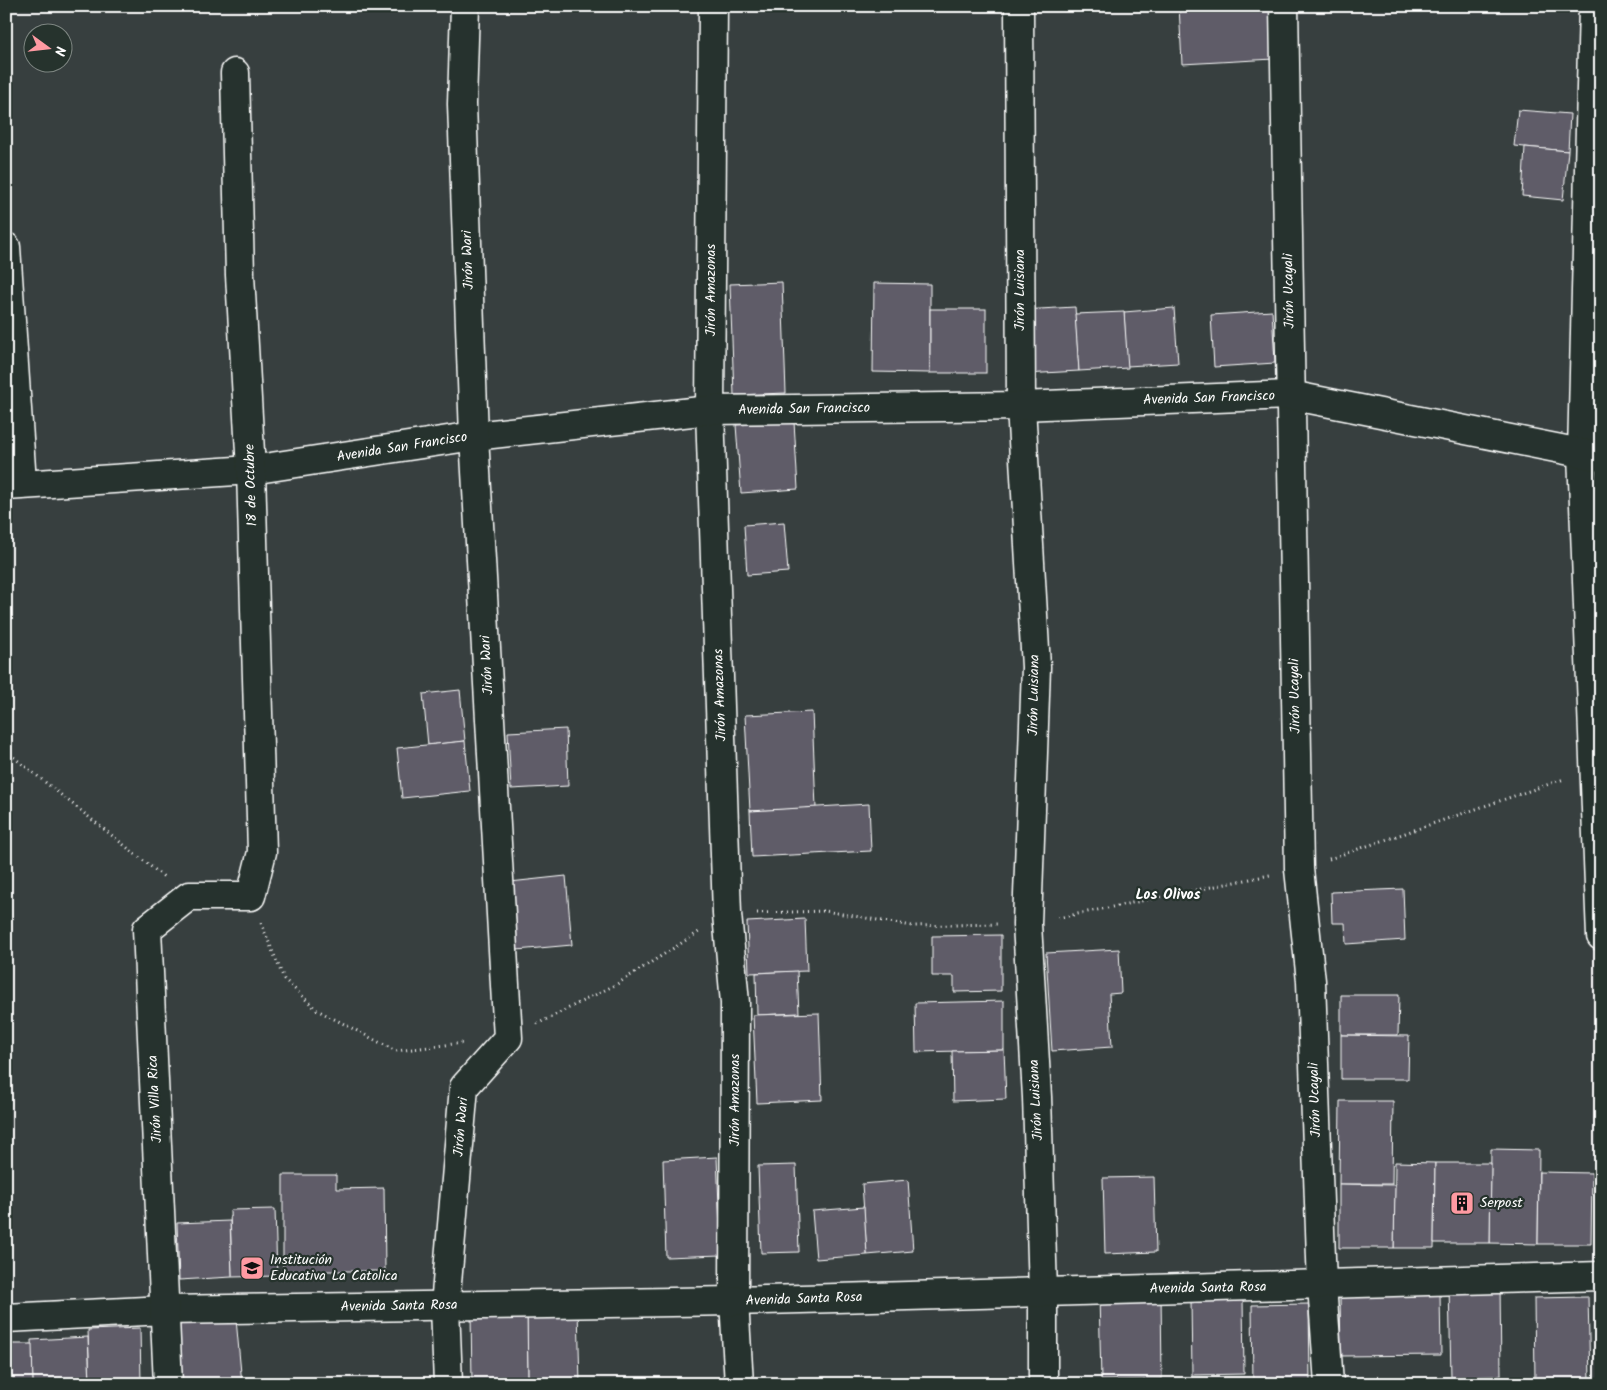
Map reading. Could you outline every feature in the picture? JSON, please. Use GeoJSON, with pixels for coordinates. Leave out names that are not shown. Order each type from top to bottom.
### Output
{"type":"FeatureCollection","features":[{"type":"Feature","properties":{"kind":"street","name":"Jirón Wari"},"geometry":{"type":"LineString","coordinates":[[448,1384],[445,1306],[464,1087],[508,1038],[474,436],[462,104],[465,6]]}},
{"type":"Feature","properties":{"kind":"street","name":"Jirón Amazonas"},"geometry":{"type":"LineString","coordinates":[[713,6],[710,410],[727,914],[735,1003],[734,1301],[738,1384]]}},
{"type":"Feature","properties":{"kind":"street","name":"Jirón Luisiana"},"geometry":{"type":"LineString","coordinates":[[1019,6],[1021,406],[1036,668],[1027,924],[1037,1097],[1043,1292],[1043,1384]]}},
{"type":"Feature","properties":{"kind":"street","name":"Jirón Ucayali"},"geometry":{"type":"LineString","coordinates":[[1284,6],[1299,869],[1311,982],[1322,1285],[1329,1384]]}},
{"type":"Feature","properties":{"kind":"street"},"geometry":{"type":"LineString","coordinates":[[1593,6],[1592,455],[1595,768],[1601,936]]}},
{"type":"Feature","properties":{"kind":"street","name":"18 de Octubre"},"geometry":{"type":"LineString","coordinates":[[235,73],[240,275],[251,470],[262,852],[251,896]]}},
{"type":"Feature","properties":{"kind":"street"},"geometry":{"type":"LineString","coordinates":[[6,247],[14,485]]}},
{"type":"Feature","properties":{"kind":"street","name":"Avenida San Francisco"},"geometry":{"type":"LineString","coordinates":[[14,485],[251,470],[474,436],[710,410],[1021,406],[1290,395],[1592,455]]}},
{"type":"Feature","properties":{"kind":"street"},"geometry":{"type":"LineString","coordinates":[[189,896],[251,896]]}},
{"type":"Feature","properties":{"kind":"street","name":"Jirón Villa Rica"},"geometry":{"type":"LineString","coordinates":[[168,1384],[166,1310],[146,929],[189,896]]}},
{"type":"Feature","properties":{"kind":"street","name":"Avenida Santa Rosa"},"geometry":{"type":"LineString","coordinates":[[6,1318],[166,1310],[734,1301],[1601,1276]]}},
{"type":"Feature","properties":{"kind":"path"},"geometry":{"type":"LineString","coordinates":[[6,751],[189,896]]}},
{"type":"Feature","properties":{"kind":"path"},"geometry":{"type":"LineString","coordinates":[[251,896],[284,979],[318,1010],[396,1051],[508,1038],[617,984],[727,914],[825,911],[912,926],[1027,924],[1299,869],[1595,768]]}},
{"type":"Feature","properties":{"kind":"building"},"geometry":{"type":"Polygon","coordinates":[[[1179,6],[1272,6],[1274,59],[1182,64],[1179,6]]]}},
{"type":"Feature","properties":{"kind":"building"},"geometry":{"type":"Polygon","coordinates":[[[1518,110],[1570,114],[1568,151],[1514,146],[1518,110]]]}},
{"type":"Feature","properties":{"kind":"building"},"geometry":{"type":"Polygon","coordinates":[[[1525,147],[1568,151],[1563,200],[1522,196],[1525,147]]]}},
{"type":"Feature","properties":{"kind":"building"},"geometry":{"type":"Polygon","coordinates":[[[782,282],[786,393],[734,395],[730,284],[782,282]]]}},
{"type":"Feature","properties":{"kind":"building"},"geometry":{"type":"Polygon","coordinates":[[[874,283],[930,284],[930,373],[873,372],[874,283]]]}},
{"type":"Feature","properties":{"kind":"building"},"geometry":{"type":"Polygon","coordinates":[[[1075,307],[1079,371],[1025,374],[1022,310],[1075,307]]]}},
{"type":"Feature","properties":{"kind":"building"},"geometry":{"type":"Polygon","coordinates":[[[1174,308],[1178,363],[1127,366],[1124,312],[1174,308]]]}},
{"type":"Feature","properties":{"kind":"building"},"geometry":{"type":"Polygon","coordinates":[[[930,309],[986,309],[986,373],[930,373],[930,309]]]}},
{"type":"Feature","properties":{"kind":"building"},"geometry":{"type":"Polygon","coordinates":[[[1272,311],[1275,363],[1214,367],[1211,315],[1272,311]]]}},
{"type":"Feature","properties":{"kind":"building"},"geometry":{"type":"Polygon","coordinates":[[[1124,312],[1128,368],[1079,371],[1075,314],[1124,312]]]}},
{"type":"Feature","properties":{"kind":"building"},"geometry":{"type":"Polygon","coordinates":[[[794,422],[798,489],[741,493],[736,425],[794,422]]]}},
{"type":"Feature","properties":{"kind":"building"},"geometry":{"type":"Polygon","coordinates":[[[784,522],[788,572],[747,575],[744,525],[784,522]]]}},
{"type":"Feature","properties":{"kind":"building"},"geometry":{"type":"Polygon","coordinates":[[[460,690],[465,741],[428,745],[423,694],[460,690]]]}},
{"type":"Feature","properties":{"kind":"building"},"geometry":{"type":"Polygon","coordinates":[[[812,712],[816,808],[750,811],[745,715],[812,712]]]}},
{"type":"Feature","properties":{"kind":"building"},"geometry":{"type":"Polygon","coordinates":[[[566,729],[568,786],[511,789],[508,732],[566,729]]]}},
{"type":"Feature","properties":{"kind":"building"},"geometry":{"type":"Polygon","coordinates":[[[465,741],[470,791],[402,798],[397,748],[465,741]]]}},
{"type":"Feature","properties":{"kind":"building"},"geometry":{"type":"Polygon","coordinates":[[[869,804],[871,851],[752,857],[750,811],[869,804]]]}},
{"type":"Feature","properties":{"kind":"building"},"geometry":{"type":"Polygon","coordinates":[[[566,876],[572,945],[517,950],[510,882],[566,876]]]}},
{"type":"Feature","properties":{"kind":"building"},"geometry":{"type":"Polygon","coordinates":[[[1403,889],[1405,940],[1346,944],[1345,923],[1332,923],[1331,892],[1403,889]]]}},
{"type":"Feature","properties":{"kind":"building"},"geometry":{"type":"Polygon","coordinates":[[[805,919],[807,971],[749,973],[747,922],[805,919]]]}},
{"type":"Feature","properties":{"kind":"building"},"geometry":{"type":"Polygon","coordinates":[[[1001,935],[1001,991],[954,992],[954,976],[932,976],[932,936],[1001,935]]]}},
{"type":"Feature","properties":{"kind":"building"},"geometry":{"type":"Polygon","coordinates":[[[1119,949],[1121,993],[1109,994],[1112,1047],[1052,1051],[1046,953],[1119,949]]]}},
{"type":"Feature","properties":{"kind":"building"},"geometry":{"type":"Polygon","coordinates":[[[797,971],[799,1013],[757,1015],[756,973],[797,971]]]}},
{"type":"Feature","properties":{"kind":"building"},"geometry":{"type":"Polygon","coordinates":[[[1341,995],[1399,995],[1398,1035],[1341,1035],[1341,995]]]}},
{"type":"Feature","properties":{"kind":"building"},"geometry":{"type":"Polygon","coordinates":[[[1004,1001],[1004,1050],[916,1052],[915,1003],[1004,1001]]]}},
{"type":"Feature","properties":{"kind":"building"},"geometry":{"type":"Polygon","coordinates":[[[819,1013],[822,1100],[757,1103],[753,1015],[819,1013]]]}},
{"type":"Feature","properties":{"kind":"building"},"geometry":{"type":"Polygon","coordinates":[[[1341,1035],[1409,1036],[1408,1079],[1341,1079],[1341,1035]]]}},
{"type":"Feature","properties":{"kind":"building"},"geometry":{"type":"Polygon","coordinates":[[[1004,1050],[1006,1099],[953,1101],[952,1051],[1004,1050]]]}},
{"type":"Feature","properties":{"kind":"building"},"geometry":{"type":"Polygon","coordinates":[[[1340,1101],[1393,1101],[1392,1184],[1339,1184],[1340,1101]]]}},
{"type":"Feature","properties":{"kind":"building"},"geometry":{"type":"Polygon","coordinates":[[[1491,1149],[1539,1150],[1538,1244],[1490,1243],[1491,1149]]]}},
{"type":"Feature","properties":{"kind":"building"},"geometry":{"type":"Polygon","coordinates":[[[717,1157],[721,1255],[666,1257],[663,1160],[717,1157]]]}},
{"type":"Feature","properties":{"kind":"building"},"geometry":{"type":"Polygon","coordinates":[[[1395,1162],[1435,1163],[1434,1248],[1394,1248],[1395,1162]]]}},
{"type":"Feature","properties":{"kind":"building","name":"Serpost"},"geometry":{"type":"Polygon","coordinates":[[[1435,1163],[1491,1163],[1490,1243],[1434,1243],[1435,1163]]]}},
{"type":"Feature","properties":{"kind":"building"},"geometry":{"type":"Polygon","coordinates":[[[796,1165],[799,1252],[761,1253],[758,1166],[796,1165]]]}},
{"type":"Feature","properties":{"kind":"building"},"geometry":{"type":"Polygon","coordinates":[[[1539,1172],[1592,1173],[1591,1244],[1538,1244],[1539,1172]]]}},
{"type":"Feature","properties":{"kind":"building"},"geometry":{"type":"Polygon","coordinates":[[[283,1175],[336,1175],[336,1189],[384,1188],[385,1271],[283,1271],[283,1175]]]}},
{"type":"Feature","properties":{"kind":"building"},"geometry":{"type":"Polygon","coordinates":[[[1154,1177],[1156,1252],[1105,1254],[1103,1178],[1154,1177]]]}},
{"type":"Feature","properties":{"kind":"building"},"geometry":{"type":"Polygon","coordinates":[[[908,1180],[913,1251],[867,1255],[862,1184],[908,1180]]]}},
{"type":"Feature","properties":{"kind":"building"},"geometry":{"type":"Polygon","coordinates":[[[1339,1184],[1395,1185],[1394,1248],[1339,1248],[1339,1184]]]}},
{"type":"Feature","properties":{"kind":"building"},"geometry":{"type":"Polygon","coordinates":[[[864,1207],[867,1255],[816,1259],[812,1211],[864,1207]]]}},
{"type":"Feature","properties":{"kind":"building"},"geometry":{"type":"Polygon","coordinates":[[[275,1209],[277,1276],[232,1277],[230,1210],[275,1209]]]}},
{"type":"Feature","properties":{"kind":"building"},"geometry":{"type":"Polygon","coordinates":[[[230,1221],[232,1277],[179,1280],[177,1223],[230,1221]]]}},
{"type":"Feature","properties":{"kind":"building"},"geometry":{"type":"Polygon","coordinates":[[[1449,1286],[1500,1286],[1501,1376],[1451,1377],[1449,1286]]]}},
{"type":"Feature","properties":{"kind":"building"},"geometry":{"type":"Polygon","coordinates":[[[1161,1294],[1162,1379],[1101,1380],[1099,1295],[1161,1294]]]}},
{"type":"Feature","properties":{"kind":"building"},"geometry":{"type":"Polygon","coordinates":[[[1440,1294],[1441,1355],[1341,1356],[1340,1295],[1440,1294]]]}},
{"type":"Feature","properties":{"kind":"building"},"geometry":{"type":"Polygon","coordinates":[[[1588,1297],[1590,1380],[1535,1381],[1534,1298],[1588,1297]]]}},
{"type":"Feature","properties":{"kind":"building"},"geometry":{"type":"Polygon","coordinates":[[[1243,1299],[1244,1374],[1192,1375],[1191,1300],[1243,1299]]]}},
{"type":"Feature","properties":{"kind":"building"},"geometry":{"type":"Polygon","coordinates":[[[1309,1304],[1310,1384],[1253,1384],[1252,1305],[1309,1304]]]}},
{"type":"Feature","properties":{"kind":"building"},"geometry":{"type":"Polygon","coordinates":[[[578,1309],[580,1384],[528,1384],[527,1310],[578,1309]]]}},
{"type":"Feature","properties":{"kind":"building"},"geometry":{"type":"Polygon","coordinates":[[[527,1310],[528,1382],[472,1383],[471,1312],[527,1310]]]}},
{"type":"Feature","properties":{"kind":"building"},"geometry":{"type":"Polygon","coordinates":[[[236,1319],[242,1384],[181,1384],[175,1324],[236,1319]]]}},
{"type":"Feature","properties":{"kind":"building"},"geometry":{"type":"Polygon","coordinates":[[[140,1328],[141,1384],[90,1384],[88,1330],[140,1328]]]}},
{"type":"Feature","properties":{"kind":"building"},"geometry":{"type":"Polygon","coordinates":[[[88,1337],[90,1384],[33,1384],[31,1340],[88,1337]]]}},
{"type":"Feature","properties":{"kind":"building"},"geometry":{"type":"Polygon","coordinates":[[[6,1344],[32,1344],[33,1384],[6,1384],[6,1344]]]}},
{"type":"Feature","properties":{"kind":"place","name":"Serpost"},"geometry":{"type":"Point","coordinates":[1462,1203]}},
{"type":"Feature","properties":{"kind":"place","name":"Institución Educativa La Catolica"},"geometry":{"type":"Point","coordinates":[252,1268]}},
{"type":"Feature","properties":{"kind":"district","name":"Los Olivos"},"geometry":{"type":"Point","coordinates":[1168,895]}}]}
